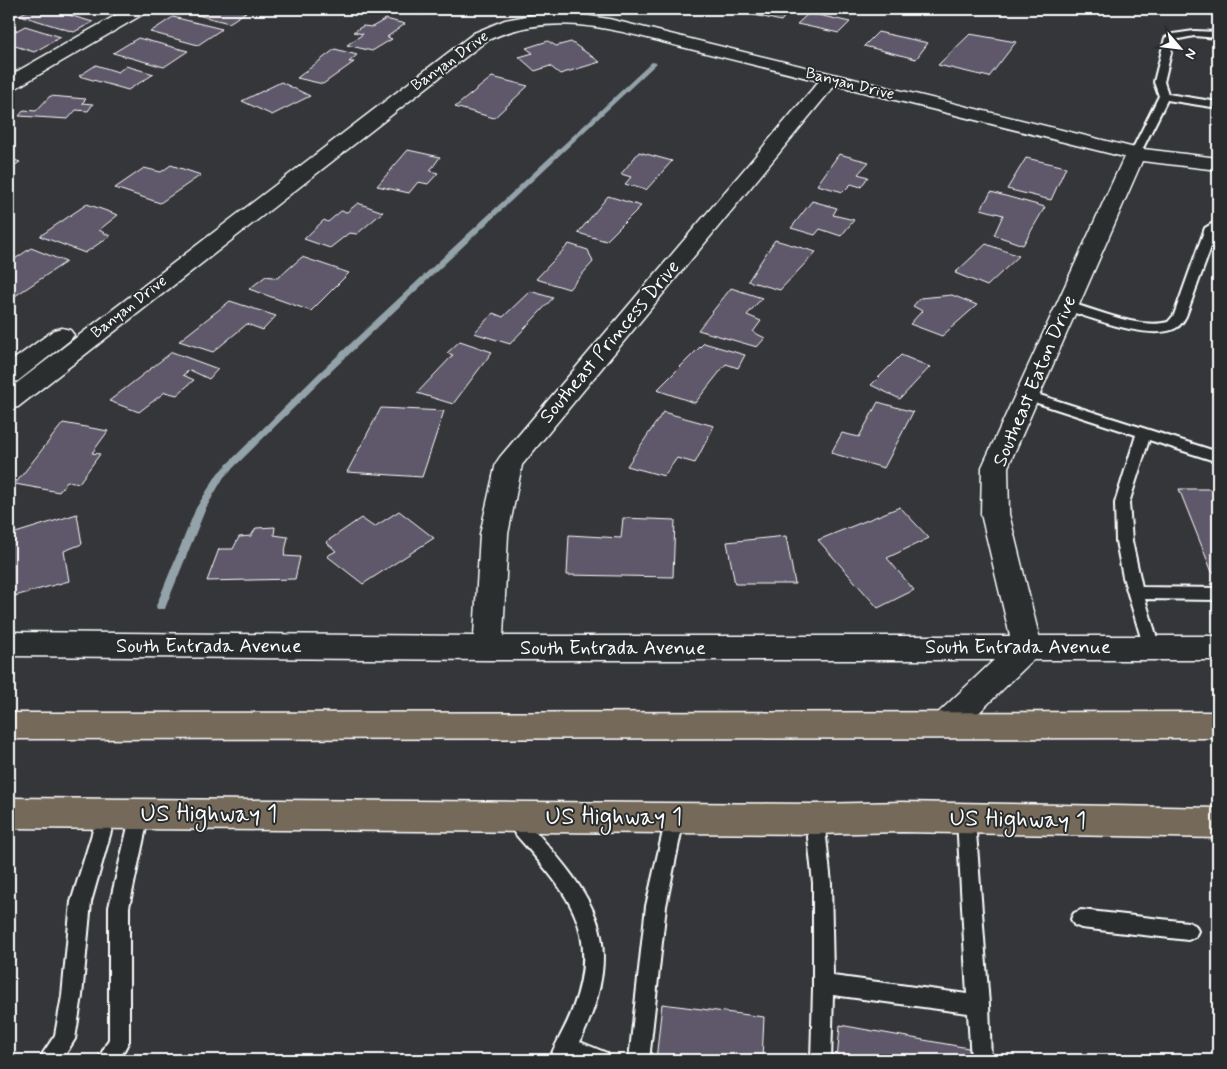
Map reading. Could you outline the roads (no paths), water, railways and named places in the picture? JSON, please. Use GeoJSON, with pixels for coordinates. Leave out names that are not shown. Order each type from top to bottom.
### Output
{"type":"FeatureCollection","features":[{"type":"Feature","properties":{"kind":"main road"},"geometry":{"type":"LineString","coordinates":[[9,726],[1218,725]]}},
{"type":"Feature","properties":{"kind":"main road","name":"US Highway 1"},"geometry":{"type":"LineString","coordinates":[[9,813],[966,819],[1218,823]]}},
{"type":"Feature","properties":{"kind":"street"},"geometry":{"type":"LineString","coordinates":[[9,84],[139,9]]}},
{"type":"Feature","properties":{"kind":"street","name":"Banyan Drive"},"geometry":{"type":"LineString","coordinates":[[9,400],[300,176],[478,30],[500,15],[534,9]]}},
{"type":"Feature","properties":{"kind":"street","name":"Banyan Drive"},"geometry":{"type":"LineString","coordinates":[[584,9],[618,15],[831,79],[1218,164]]}},
{"type":"Feature","properties":{"kind":"street","name":"Banyan Drive"},"geometry":{"type":"LineString","coordinates":[[117,294],[456,34],[531,19],[564,18],[609,24],[701,41],[1106,131],[1140,146],[1218,152]]}},
{"type":"Feature","properties":{"kind":"street"},"geometry":{"type":"LineString","coordinates":[[9,71],[27,74]]}},
{"type":"Feature","properties":{"kind":"street","name":"Southeast Princess Drive"},"geometry":{"type":"LineString","coordinates":[[488,648],[494,534],[509,463],[831,79]]}},
{"type":"Feature","properties":{"kind":"street","name":"Southeast Eaton Drive"},"geometry":{"type":"LineString","coordinates":[[1027,647],[995,514],[995,467],[1140,146]]}},
{"type":"Feature","properties":{"kind":"street"},"geometry":{"type":"LineString","coordinates":[[279,170],[300,176]]}},
{"type":"Feature","properties":{"kind":"street","name":"Banyan Drive"},"geometry":{"type":"LineString","coordinates":[[9,375],[78,323]]}},
{"type":"Feature","properties":{"kind":"street","name":"South Entrada Avenue"},"geometry":{"type":"LineString","coordinates":[[9,644],[488,648],[1218,648]]}},
{"type":"Feature","properties":{"kind":"street"},"geometry":{"type":"LineString","coordinates":[[947,724],[1027,647]]}},
{"type":"Feature","properties":{"kind":"lane"},"geometry":{"type":"LineString","coordinates":[[1140,146],[1164,96],[1159,82],[1170,38],[1183,34],[1207,33],[1218,35]]}},
{"type":"Feature","properties":{"kind":"lane"},"geometry":{"type":"LineString","coordinates":[[1164,96],[1218,105]]}},
{"type":"Feature","properties":{"kind":"lane"},"geometry":{"type":"LineString","coordinates":[[1067,306],[1134,325],[1156,328],[1172,325],[1180,316],[1211,228],[1218,223]]}},
{"type":"Feature","properties":{"kind":"lane"},"geometry":{"type":"LineString","coordinates":[[1027,395],[1218,457]]}},
{"type":"Feature","properties":{"kind":"lane"},"geometry":{"type":"LineString","coordinates":[[1144,433],[1122,503],[1124,541],[1152,648]]}},
{"type":"Feature","properties":{"kind":"lane"},"geometry":{"type":"LineString","coordinates":[[1137,593],[1218,594]]}},
{"type":"Feature","properties":{"kind":"lane"},"geometry":{"type":"LineString","coordinates":[[50,1060],[65,1039],[72,996],[81,902],[106,814]]}},
{"type":"Feature","properties":{"kind":"lane"},"geometry":{"type":"LineString","coordinates":[[108,1060],[119,1041],[119,907],[140,814]]}},
{"type":"Feature","properties":{"kind":"lane"},"geometry":{"type":"LineString","coordinates":[[511,816],[566,882],[585,913],[592,937],[592,985],[563,1054],[600,1060]]}},
{"type":"Feature","properties":{"kind":"lane"},"geometry":{"type":"LineString","coordinates":[[639,1060],[656,906],[675,818]]}},
{"type":"Feature","properties":{"kind":"lane"},"geometry":{"type":"LineString","coordinates":[[815,819],[822,883],[821,1060]]}},
{"type":"Feature","properties":{"kind":"lane"},"geometry":{"type":"LineString","coordinates":[[966,819],[981,1060]]}},
{"type":"Feature","properties":{"kind":"lane"},"geometry":{"type":"LineString","coordinates":[[1080,919],[1188,931]]}},
{"type":"Feature","properties":{"kind":"lane"},"geometry":{"type":"LineString","coordinates":[[822,984],[979,1005]]}},
{"type":"Feature","properties":{"kind":"waterway"},"geometry":{"type":"LineString","coordinates":[[161,606],[201,508],[221,475],[322,375],[654,63]]}}]}
